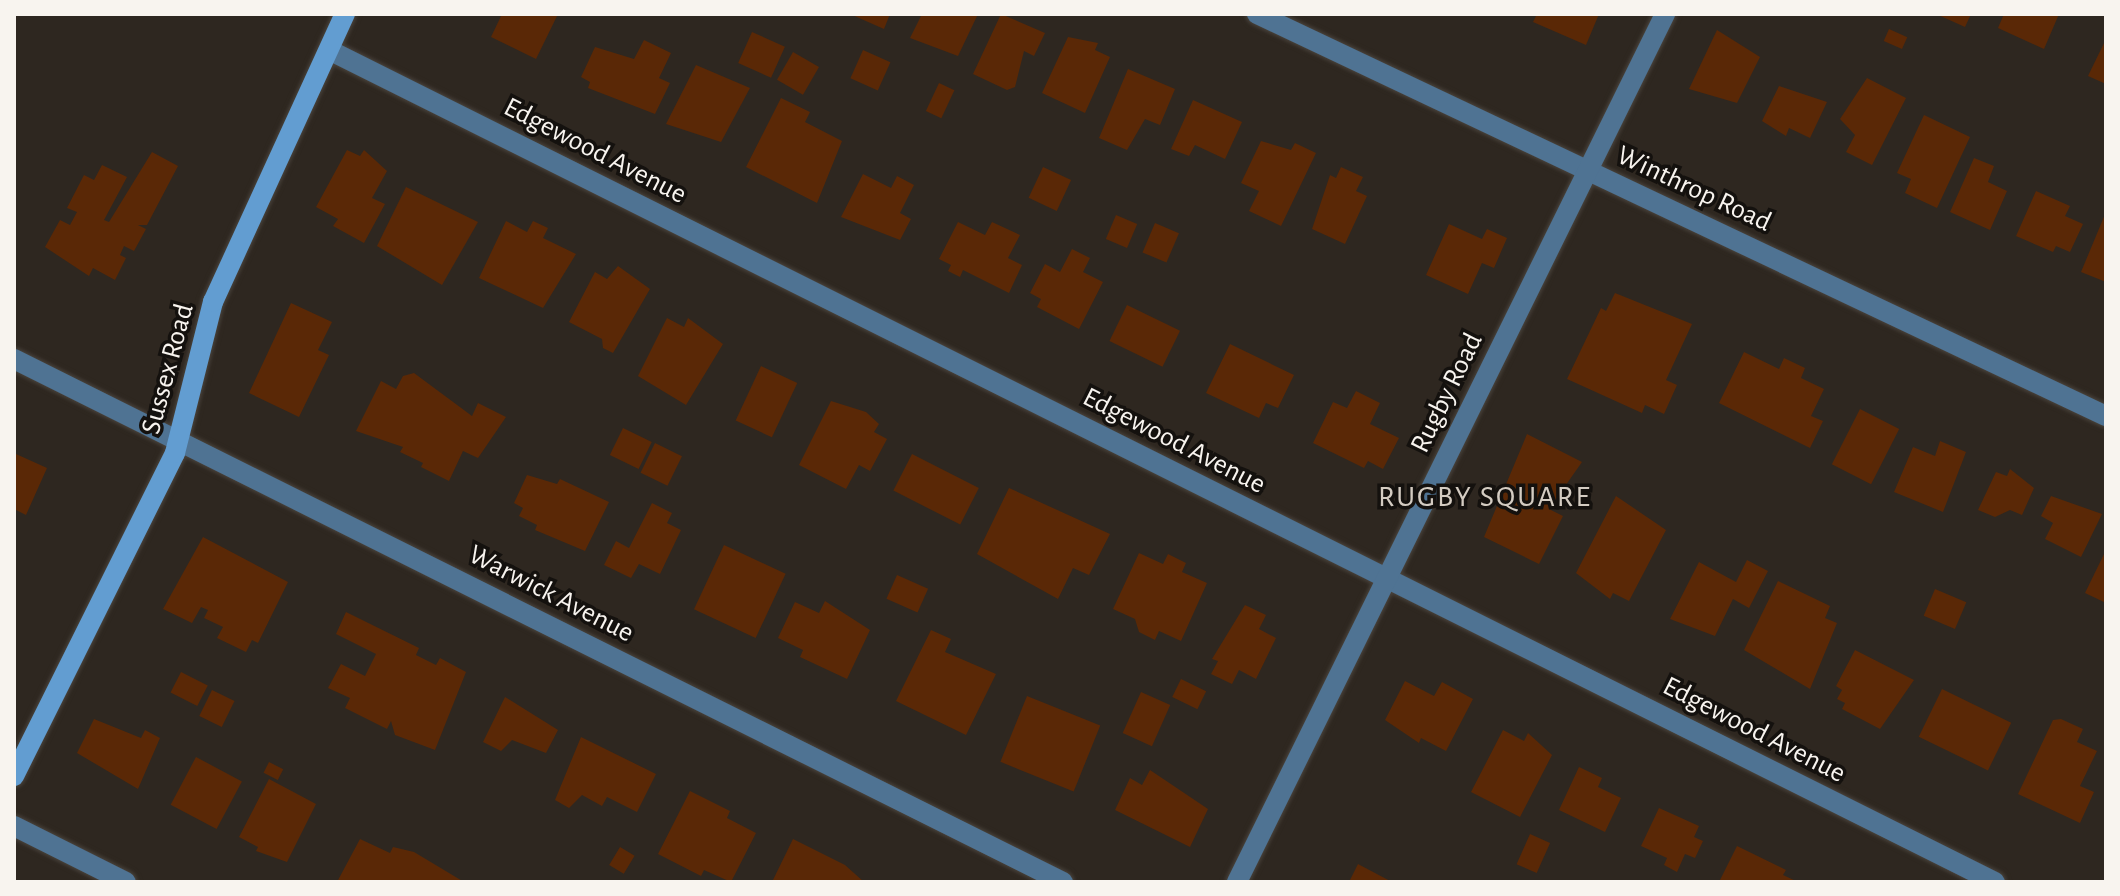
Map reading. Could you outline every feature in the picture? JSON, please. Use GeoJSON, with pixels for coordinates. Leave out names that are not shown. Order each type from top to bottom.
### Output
{"type":"FeatureCollection","features":[{"type":"Feature","properties":{"kind":"street","name":"Sussex Road"},"geometry":{"type":"LineString","coordinates":[[14,776],[180,440],[213,302],[345,14]]}},
{"type":"Feature","properties":{"kind":"street","name":"Winthrop Road"},"geometry":{"type":"LineString","coordinates":[[1257,14],[2106,416]]}},
{"type":"Feature","properties":{"kind":"street","name":"Rugby Road"},"geometry":{"type":"LineString","coordinates":[[1237,882],[1665,14]]}},
{"type":"Feature","properties":{"kind":"street","name":"Edgewood Avenue"},"geometry":{"type":"LineString","coordinates":[[329,50],[1995,882]]}},
{"type":"Feature","properties":{"kind":"street","name":"Warwick Avenue"},"geometry":{"type":"LineString","coordinates":[[14,359],[1063,882]]}},
{"type":"Feature","properties":{"kind":"street"},"geometry":{"type":"LineString","coordinates":[[14,826],[126,882]]}},
{"type":"Feature","properties":{"kind":"building"},"geometry":{"type":"Polygon","coordinates":[[[502,14],[558,14],[536,59],[491,37],[502,14]]]}},
{"type":"Feature","properties":{"kind":"building"},"geometry":{"type":"Polygon","coordinates":[[[850,14],[890,14],[884,29],[850,14]]]}},
{"type":"Feature","properties":{"kind":"building"},"geometry":{"type":"Polygon","coordinates":[[[922,14],[978,14],[958,56],[910,38],[922,14]]]}},
{"type":"Feature","properties":{"kind":"building"},"geometry":{"type":"Polygon","coordinates":[[[1001,14],[1045,33],[1034,56],[1024,51],[1015,87],[1007,90],[973,74],[1001,14]]]}},
{"type":"Feature","properties":{"kind":"building"},"geometry":{"type":"Polygon","coordinates":[[[1537,14],[1599,14],[1586,45],[1533,22],[1537,14]]]}},
{"type":"Feature","properties":{"kind":"building"},"geometry":{"type":"Polygon","coordinates":[[[1936,14],[1971,14],[1965,27],[1936,14]]]}},
{"type":"Feature","properties":{"kind":"building"},"geometry":{"type":"Polygon","coordinates":[[[2004,14],[2059,14],[2044,49],[1998,28],[2004,14]]]}},
{"type":"Feature","properties":{"kind":"building"},"geometry":{"type":"Polygon","coordinates":[[[1889,29],[1907,37],[1902,49],[1884,41],[1889,29]]]}},
{"type":"Feature","properties":{"kind":"building"},"geometry":{"type":"Polygon","coordinates":[[[1717,30],[1760,57],[1737,103],[1689,89],[1717,30]]]}},
{"type":"Feature","properties":{"kind":"building"},"geometry":{"type":"Polygon","coordinates":[[[752,32],[785,47],[771,78],[738,63],[752,32]]]}},
{"type":"Feature","properties":{"kind":"building"},"geometry":{"type":"Polygon","coordinates":[[[1068,37],[1098,43],[1095,50],[1110,57],[1085,113],[1042,93],[1068,37]]]}},
{"type":"Feature","properties":{"kind":"building"},"geometry":{"type":"Polygon","coordinates":[[[2106,39],[2106,84],[2088,76],[2106,39]]]}},
{"type":"Feature","properties":{"kind":"building"},"geometry":{"type":"Polygon","coordinates":[[[644,40],[671,53],[659,78],[670,83],[655,114],[588,88],[590,82],[581,77],[595,47],[634,59],[644,40]]]}},
{"type":"Feature","properties":{"kind":"building"},"geometry":{"type":"Polygon","coordinates":[[[863,50],[890,62],[878,91],[850,78],[863,50]]]}},
{"type":"Feature","properties":{"kind":"building"},"geometry":{"type":"Polygon","coordinates":[[[793,52],[819,67],[803,95],[777,80],[793,52]]]}},
{"type":"Feature","properties":{"kind":"building"},"geometry":{"type":"Polygon","coordinates":[[[696,65],[750,88],[721,142],[666,124],[696,65]]]}},
{"type":"Feature","properties":{"kind":"building"},"geometry":{"type":"Polygon","coordinates":[[[1128,69],[1175,89],[1160,125],[1145,119],[1127,150],[1099,138],[1128,69]]]}},
{"type":"Feature","properties":{"kind":"building"},"geometry":{"type":"Polygon","coordinates":[[[1867,78],[1906,98],[1872,165],[1846,152],[1855,135],[1840,119],[1867,78]]]}},
{"type":"Feature","properties":{"kind":"building"},"geometry":{"type":"Polygon","coordinates":[[[939,83],[954,90],[941,118],[926,111],[939,83]]]}},
{"type":"Feature","properties":{"kind":"building"},"geometry":{"type":"Polygon","coordinates":[[[1779,86],[1827,102],[1810,138],[1789,128],[1786,136],[1762,121],[1779,86]]]}},
{"type":"Feature","properties":{"kind":"building"},"geometry":{"type":"Polygon","coordinates":[[[781,98],[810,112],[805,122],[842,141],[817,203],[746,167],[781,98]]]}},
{"type":"Feature","properties":{"kind":"building"},"geometry":{"type":"Polygon","coordinates":[[[1193,100],[1242,122],[1225,159],[1195,145],[1189,156],[1171,149],[1193,100]]]}},
{"type":"Feature","properties":{"kind":"building"},"geometry":{"type":"Polygon","coordinates":[[[1924,115],[1970,137],[1937,208],[1905,193],[1911,179],[1897,173],[1924,115]]]}},
{"type":"Feature","properties":{"kind":"building"},"geometry":{"type":"Polygon","coordinates":[[[1261,141],[1291,150],[1295,143],[1316,153],[1281,226],[1249,211],[1259,191],[1241,183],[1261,141]]]}},
{"type":"Feature","properties":{"kind":"building"},"geometry":{"type":"Polygon","coordinates":[[[347,150],[360,156],[364,150],[387,171],[372,198],[385,204],[364,243],[333,226],[338,219],[316,207],[347,150]]]}},
{"type":"Feature","properties":{"kind":"building"},"geometry":{"type":"Polygon","coordinates":[[[152,152],[178,166],[147,225],[138,225],[146,229],[134,251],[124,246],[120,255],[126,258],[115,280],[93,268],[89,276],[45,247],[60,220],[70,225],[77,212],[67,208],[84,175],[94,180],[102,165],[127,177],[104,220],[109,222],[152,152]]]}},
{"type":"Feature","properties":{"kind":"building"},"geometry":{"type":"Polygon","coordinates":[[[1974,158],[1994,166],[1988,182],[2007,191],[1990,230],[1950,212],[1974,158]]]}},
{"type":"Feature","properties":{"kind":"building"},"geometry":{"type":"Polygon","coordinates":[[[1043,167],[1071,180],[1057,211],[1029,198],[1043,167]]]}},
{"type":"Feature","properties":{"kind":"building"},"geometry":{"type":"Polygon","coordinates":[[[1341,167],[1363,177],[1356,191],[1367,196],[1345,244],[1312,229],[1330,175],[1336,178],[1341,167]]]}},
{"type":"Feature","properties":{"kind":"building"},"geometry":{"type":"Polygon","coordinates":[[[863,174],[891,188],[897,176],[914,185],[900,213],[911,219],[900,240],[841,217],[863,174]]]}},
{"type":"Feature","properties":{"kind":"building"},"geometry":{"type":"Polygon","coordinates":[[[406,187],[478,222],[442,285],[377,246],[406,187]]]}},
{"type":"Feature","properties":{"kind":"building"},"geometry":{"type":"Polygon","coordinates":[[[2036,191],[2070,206],[2065,216],[2083,224],[2070,252],[2056,246],[2053,252],[2016,236],[2036,191]]]}},
{"type":"Feature","properties":{"kind":"building"},"geometry":{"type":"Polygon","coordinates":[[[2106,212],[2106,282],[2081,272],[2106,212]]]}},
{"type":"Feature","properties":{"kind":"building"},"geometry":{"type":"Polygon","coordinates":[[[1116,215],[1137,224],[1127,248],[1106,239],[1116,215]]]}},
{"type":"Feature","properties":{"kind":"building"},"geometry":{"type":"Polygon","coordinates":[[[506,221],[527,232],[533,221],[548,228],[543,238],[576,254],[543,308],[479,278],[506,221]]]}},
{"type":"Feature","properties":{"kind":"building"},"geometry":{"type":"Polygon","coordinates":[[[958,222],[985,235],[992,222],[1020,235],[1008,258],[1022,265],[1009,293],[963,270],[960,277],[948,271],[951,265],[939,259],[958,222]]]}},
{"type":"Feature","properties":{"kind":"building"},"geometry":{"type":"Polygon","coordinates":[[[1155,223],[1179,233],[1166,263],[1142,252],[1155,223]]]}},
{"type":"Feature","properties":{"kind":"building"},"geometry":{"type":"Polygon","coordinates":[[[1449,224],[1482,239],[1487,229],[1507,238],[1494,268],[1482,263],[1468,294],[1426,275],[1449,224]]]}},
{"type":"Feature","properties":{"kind":"building"},"geometry":{"type":"Polygon","coordinates":[[[1072,249],[1090,258],[1083,272],[1103,282],[1079,329],[1037,307],[1041,299],[1030,293],[1045,264],[1060,272],[1072,249]]]}},
{"type":"Feature","properties":{"kind":"building"},"geometry":{"type":"Polygon","coordinates":[[[618,266],[650,289],[613,353],[603,348],[602,339],[569,322],[595,272],[607,279],[618,266]]]}},
{"type":"Feature","properties":{"kind":"building"},"geometry":{"type":"Polygon","coordinates":[[[1615,293],[1692,324],[1666,380],[1677,385],[1664,414],[1645,405],[1642,413],[1567,379],[1601,308],[1606,311],[1615,293]]]}},
{"type":"Feature","properties":{"kind":"building"},"geometry":{"type":"Polygon","coordinates":[[[291,303],[332,322],[318,350],[329,355],[299,417],[249,393],[291,303]]]}},
{"type":"Feature","properties":{"kind":"building"},"geometry":{"type":"Polygon","coordinates":[[[1127,305],[1180,331],[1162,367],[1109,341],[1127,305]]]}},
{"type":"Feature","properties":{"kind":"building"},"geometry":{"type":"Polygon","coordinates":[[[667,318],[684,327],[688,318],[723,344],[686,405],[638,376],[667,318]]]}},
{"type":"Feature","properties":{"kind":"building"},"geometry":{"type":"Polygon","coordinates":[[[1230,344],[1294,375],[1278,408],[1266,403],[1259,418],[1206,393],[1230,344]]]}},
{"type":"Feature","properties":{"kind":"building"},"geometry":{"type":"Polygon","coordinates":[[[1744,352],[1779,369],[1784,358],[1805,368],[1801,378],[1824,389],[1811,416],[1823,421],[1810,448],[1719,403],[1744,352]]]}},
{"type":"Feature","properties":{"kind":"building"},"geometry":{"type":"Polygon","coordinates":[[[761,366],[797,383],[772,437],[736,420],[761,366]]]}},
{"type":"Feature","properties":{"kind":"building"},"geometry":{"type":"Polygon","coordinates":[[[414,373],[472,416],[478,403],[506,417],[478,458],[463,451],[449,481],[400,452],[403,447],[356,431],[381,381],[396,389],[403,376],[414,373]]]}},
{"type":"Feature","properties":{"kind":"building"},"geometry":{"type":"Polygon","coordinates":[[[1356,391],[1380,403],[1370,424],[1399,438],[1383,469],[1368,461],[1364,468],[1313,443],[1333,402],[1347,408],[1356,391]]]}},
{"type":"Feature","properties":{"kind":"building"},"geometry":{"type":"Polygon","coordinates":[[[831,401],[866,412],[879,424],[874,432],[887,439],[870,471],[859,465],[846,489],[799,465],[831,401]]]}},
{"type":"Feature","properties":{"kind":"building"},"geometry":{"type":"Polygon","coordinates":[[[1860,409],[1899,429],[1871,484],[1832,464],[1860,409]]]}},
{"type":"Feature","properties":{"kind":"building"},"geometry":{"type":"Polygon","coordinates":[[[623,428],[652,442],[639,469],[610,455],[623,428]]]}},
{"type":"Feature","properties":{"kind":"building"},"geometry":{"type":"Polygon","coordinates":[[[1527,434],[1582,462],[1549,509],[1563,516],[1539,564],[1484,537],[1527,434]]]}},
{"type":"Feature","properties":{"kind":"building"},"geometry":{"type":"Polygon","coordinates":[[[1940,441],[1966,452],[1943,512],[1894,492],[1913,447],[1935,456],[1940,441]]]}},
{"type":"Feature","properties":{"kind":"building"},"geometry":{"type":"Polygon","coordinates":[[[655,443],[682,456],[667,486],[641,473],[655,443]]]}},
{"type":"Feature","properties":{"kind":"building"},"geometry":{"type":"Polygon","coordinates":[[[14,445],[16,454],[47,468],[26,515],[14,509],[14,445]]]}},
{"type":"Feature","properties":{"kind":"building"},"geometry":{"type":"Polygon","coordinates":[[[912,454],[979,488],[960,525],[893,491],[912,454]]]}},
{"type":"Feature","properties":{"kind":"building"},"geometry":{"type":"Polygon","coordinates":[[[2010,469],[2034,488],[2022,515],[2010,510],[1995,517],[1978,510],[1996,472],[2007,476],[2010,469]]]}},
{"type":"Feature","properties":{"kind":"building"},"geometry":{"type":"Polygon","coordinates":[[[527,475],[557,484],[560,479],[609,502],[585,551],[535,530],[537,525],[519,516],[523,508],[514,503],[527,475]]]}},
{"type":"Feature","properties":{"kind":"building"},"geometry":{"type":"Polygon","coordinates":[[[1009,488],[1110,534],[1089,575],[1073,568],[1058,599],[977,554],[1009,488]]]}},
{"type":"Feature","properties":{"kind":"building"},"geometry":{"type":"Polygon","coordinates":[[[1616,496],[1666,530],[1629,601],[1613,593],[1610,599],[1576,573],[1616,496]]]}},
{"type":"Feature","properties":{"kind":"building"},"geometry":{"type":"Polygon","coordinates":[[[2051,496],[2102,514],[2081,557],[2045,539],[2053,523],[2041,516],[2051,496]]]}},
{"type":"Feature","properties":{"kind":"building"},"geometry":{"type":"Polygon","coordinates":[[[652,503],[672,513],[667,523],[681,530],[660,574],[639,564],[631,578],[604,565],[616,541],[629,548],[652,503]]]}},
{"type":"Feature","properties":{"kind":"building"},"geometry":{"type":"Polygon","coordinates":[[[203,537],[288,582],[258,643],[252,640],[246,652],[217,638],[223,627],[204,618],[208,610],[201,607],[192,623],[163,609],[203,537]]]}},
{"type":"Feature","properties":{"kind":"building"},"geometry":{"type":"Polygon","coordinates":[[[724,545],[786,574],[756,638],[694,609],[724,545]]]}},
{"type":"Feature","properties":{"kind":"building"},"geometry":{"type":"Polygon","coordinates":[[[2106,550],[2106,603],[2085,593],[2106,550]]]}},
{"type":"Feature","properties":{"kind":"building"},"geometry":{"type":"Polygon","coordinates":[[[1139,553],[1163,564],[1168,554],[1186,563],[1182,572],[1207,583],[1181,641],[1159,631],[1155,640],[1139,632],[1135,619],[1113,609],[1139,553]]]}},
{"type":"Feature","properties":{"kind":"building"},"geometry":{"type":"Polygon","coordinates":[[[1747,560],[1768,571],[1749,608],[1733,599],[1715,636],[1670,619],[1699,562],[1736,582],[1747,560]]]}},
{"type":"Feature","properties":{"kind":"building"},"geometry":{"type":"Polygon","coordinates":[[[897,575],[928,589],[917,613],[886,599],[897,575]]]}},
{"type":"Feature","properties":{"kind":"building"},"geometry":{"type":"Polygon","coordinates":[[[1778,581],[1830,606],[1825,618],[1837,623],[1810,689],[1744,650],[1778,581]]]}},
{"type":"Feature","properties":{"kind":"building"},"geometry":{"type":"Polygon","coordinates":[[[1935,589],[1966,602],[1955,629],[1924,616],[1935,589]]]}},
{"type":"Feature","properties":{"kind":"building"},"geometry":{"type":"Polygon","coordinates":[[[825,601],[870,630],[847,679],[800,657],[803,650],[778,638],[795,602],[819,613],[825,601]]]}},
{"type":"Feature","properties":{"kind":"building"},"geometry":{"type":"Polygon","coordinates":[[[1245,605],[1266,615],[1259,629],[1276,638],[1256,679],[1239,670],[1232,684],[1211,674],[1218,661],[1212,659],[1245,605]]]}},
{"type":"Feature","properties":{"kind":"building"},"geometry":{"type":"Polygon","coordinates":[[[346,612],[419,648],[416,655],[436,665],[440,658],[466,672],[435,750],[395,735],[391,721],[387,729],[345,708],[350,698],[328,688],[341,664],[365,676],[376,654],[336,634],[346,612]]]}},
{"type":"Feature","properties":{"kind":"building"},"geometry":{"type":"Polygon","coordinates":[[[931,630],[951,639],[945,652],[996,674],[966,735],[896,701],[931,630]]]}},
{"type":"Feature","properties":{"kind":"building"},"geometry":{"type":"Polygon","coordinates":[[[1855,650],[1914,680],[1880,729],[1842,709],[1845,703],[1837,699],[1842,690],[1836,686],[1855,650]]]}},
{"type":"Feature","properties":{"kind":"building"},"geometry":{"type":"Polygon","coordinates":[[[181,672],[208,686],[197,706],[171,692],[181,672]]]}},
{"type":"Feature","properties":{"kind":"building"},"geometry":{"type":"Polygon","coordinates":[[[1181,679],[1206,691],[1197,709],[1172,697],[1181,679]]]}},
{"type":"Feature","properties":{"kind":"building"},"geometry":{"type":"Polygon","coordinates":[[[1405,681],[1434,696],[1442,682],[1473,699],[1446,751],[1421,738],[1419,743],[1385,720],[1405,681]]]}},
{"type":"Feature","properties":{"kind":"building"},"geometry":{"type":"Polygon","coordinates":[[[1942,689],[2011,723],[1988,770],[1919,737],[1942,689]]]}},
{"type":"Feature","properties":{"kind":"building"},"geometry":{"type":"Polygon","coordinates":[[[212,690],[234,701],[222,727],[199,716],[212,690]]]}},
{"type":"Feature","properties":{"kind":"building"},"geometry":{"type":"Polygon","coordinates":[[[1141,692],[1170,705],[1152,746],[1123,733],[1141,692]]]}},
{"type":"Feature","properties":{"kind":"building"},"geometry":{"type":"Polygon","coordinates":[[[1027,696],[1100,726],[1074,791],[1000,762],[1027,696]]]}},
{"type":"Feature","properties":{"kind":"building"},"geometry":{"type":"Polygon","coordinates":[[[505,697],[558,730],[546,753],[512,740],[501,751],[483,742],[505,697]]]}},
{"type":"Feature","properties":{"kind":"building"},"geometry":{"type":"Polygon","coordinates":[[[94,719],[141,738],[145,730],[160,738],[138,789],[77,753],[94,719]]]}},
{"type":"Feature","properties":{"kind":"building"},"geometry":{"type":"Polygon","coordinates":[[[2061,719],[2083,729],[2077,742],[2097,751],[2080,786],[2094,792],[2080,823],[2018,794],[2053,720],[2061,719]]]}},
{"type":"Feature","properties":{"kind":"building"},"geometry":{"type":"Polygon","coordinates":[[[1503,730],[1524,741],[1528,733],[1552,755],[1520,817],[1471,792],[1503,730]]]}},
{"type":"Feature","properties":{"kind":"building"},"geometry":{"type":"Polygon","coordinates":[[[581,737],[656,774],[637,812],[607,797],[602,806],[582,795],[569,808],[555,800],[581,737]]]}},
{"type":"Feature","properties":{"kind":"building"},"geometry":{"type":"Polygon","coordinates":[[[196,757],[242,781],[217,829],[171,805],[196,757]]]}},
{"type":"Feature","properties":{"kind":"building"},"geometry":{"type":"Polygon","coordinates":[[[269,762],[283,769],[278,780],[264,773],[269,762]]]}},
{"type":"Feature","properties":{"kind":"building"},"geometry":{"type":"Polygon","coordinates":[[[1579,767],[1602,778],[1598,787],[1621,798],[1605,832],[1559,810],[1579,767]]]}},
{"type":"Feature","properties":{"kind":"building"},"geometry":{"type":"Polygon","coordinates":[[[1150,770],[1208,809],[1190,847],[1115,810],[1130,778],[1142,785],[1150,770]]]}},
{"type":"Feature","properties":{"kind":"building"},"geometry":{"type":"Polygon","coordinates":[[[269,779],[316,804],[287,862],[256,851],[258,847],[239,837],[269,779]]]}},
{"type":"Feature","properties":{"kind":"building"},"geometry":{"type":"Polygon","coordinates":[[[690,791],[730,811],[727,818],[756,833],[731,882],[704,870],[701,876],[658,854],[690,791]]]}},
{"type":"Feature","properties":{"kind":"building"},"geometry":{"type":"Polygon","coordinates":[[[1659,808],[1699,826],[1694,837],[1703,841],[1695,858],[1685,854],[1677,872],[1664,865],[1667,858],[1641,846],[1659,808]]]}},
{"type":"Feature","properties":{"kind":"building"},"geometry":{"type":"Polygon","coordinates":[[[1530,834],[1550,843],[1537,873],[1517,864],[1530,834]]]}},
{"type":"Feature","properties":{"kind":"building"},"geometry":{"type":"Polygon","coordinates":[[[360,839],[390,853],[393,847],[414,852],[464,882],[337,882],[360,839]]]}},
{"type":"Feature","properties":{"kind":"building"},"geometry":{"type":"Polygon","coordinates":[[[793,839],[845,865],[864,882],[772,882],[793,839]]]}},
{"type":"Feature","properties":{"kind":"building"},"geometry":{"type":"Polygon","coordinates":[[[1737,846],[1786,870],[1783,875],[1798,882],[1720,880],[1737,846]]]}},
{"type":"Feature","properties":{"kind":"building"},"geometry":{"type":"Polygon","coordinates":[[[620,847],[635,856],[624,874],[609,865],[620,847]]]}},
{"type":"Feature","properties":{"kind":"building"},"geometry":{"type":"Polygon","coordinates":[[[1358,864],[1392,882],[1349,882],[1358,864]]]}},
{"type":"Feature","properties":{"kind":"district","name":"RUGBY SQUARE"},"geometry":{"type":"Point","coordinates":[1485,497]}}]}
